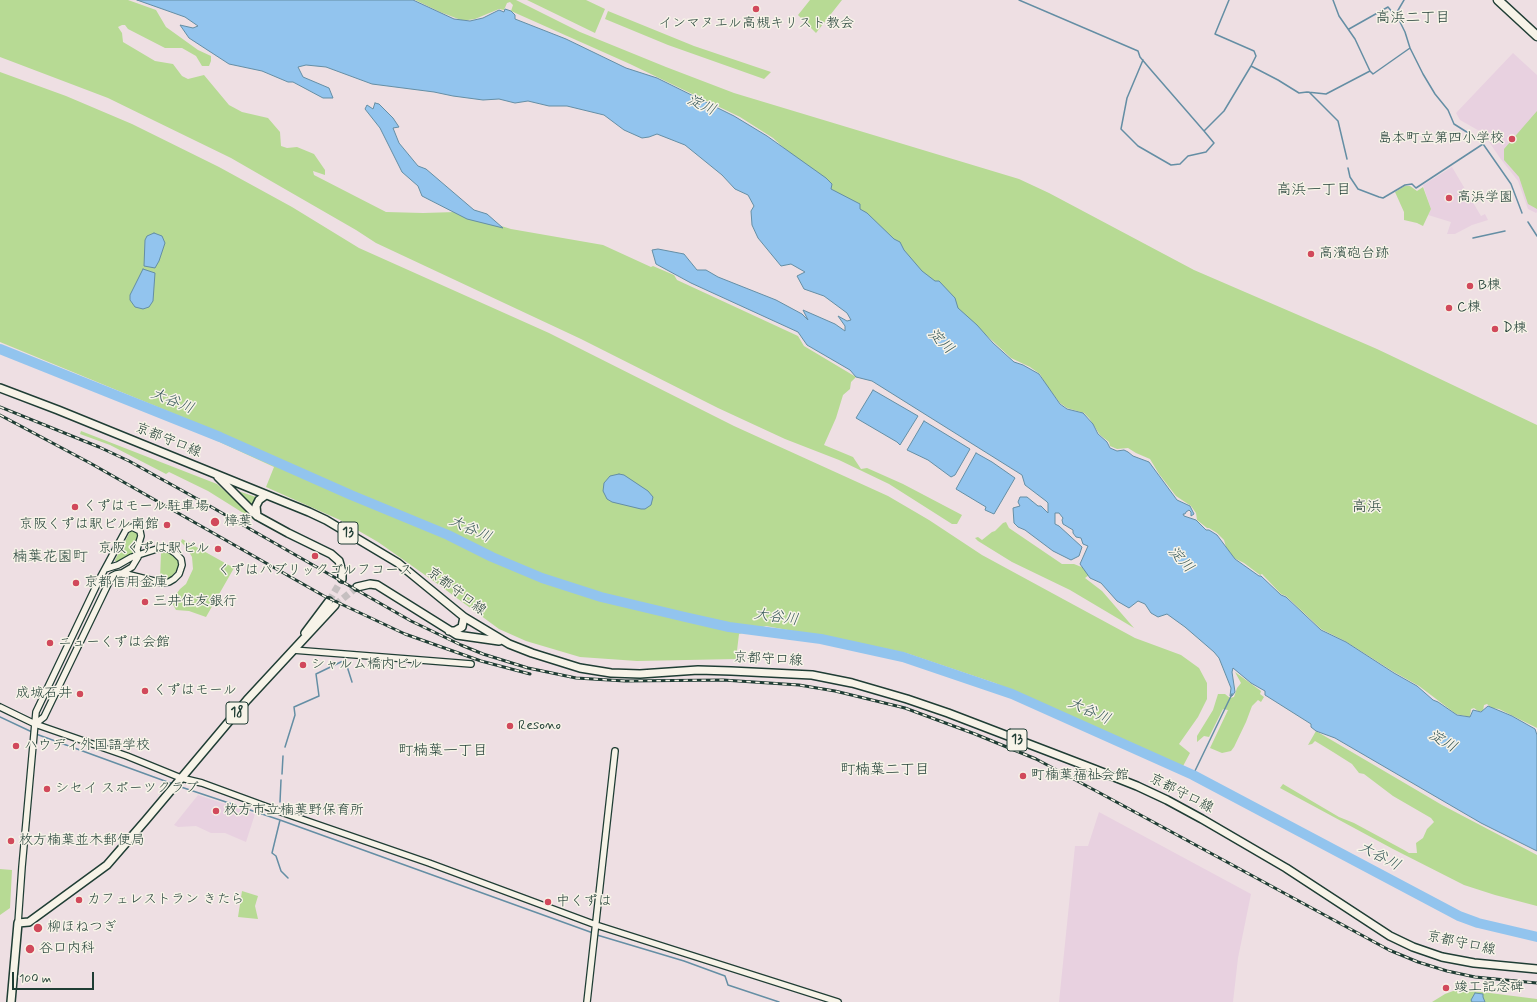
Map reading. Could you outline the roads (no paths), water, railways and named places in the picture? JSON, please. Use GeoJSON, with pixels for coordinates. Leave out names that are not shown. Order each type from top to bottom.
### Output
{"type":"FeatureCollection","features":[{"type":"Feature","properties":{"kind":"highway"},"geometry":{"type":"LineString","coordinates":[[1498,0],[1537,36]]}},
{"type":"Feature","properties":{"kind":"main road","name":"京都守口線"},"geometry":{"type":"LineString","coordinates":[[0,388],[309,512],[359,539],[398,563],[464,617],[509,644],[532,653],[580,668],[611,673],[731,671],[812,675],[852,683],[907,699],[948,713],[1108,775],[1167,800],[1286,868],[1390,936],[1413,947],[1442,957],[1474,963],[1537,969]]}},
{"type":"Feature","properties":{"kind":"main road"},"geometry":{"type":"LineString","coordinates":[[216,475],[257,516],[331,554],[339,561],[342,579]]}},
{"type":"Feature","properties":{"kind":"main road"},"geometry":{"type":"LineString","coordinates":[[257,516],[256,506],[259,500],[266,495]]}},
{"type":"Feature","properties":{"kind":"main road"},"geometry":{"type":"LineString","coordinates":[[356,587],[365,584],[377,586],[457,636],[496,640],[509,644]]}},
{"type":"Feature","properties":{"kind":"main road","name":"18"},"geometry":{"type":"LineString","coordinates":[[18,923],[29,922],[106,865],[142,825],[247,700],[293,650],[314,619],[332,603]]}},
{"type":"Feature","properties":{"kind":"main road"},"geometry":{"type":"LineString","coordinates":[[449,630],[455,631],[462,627],[464,617]]}},
{"type":"Feature","properties":{"kind":"main road"},"geometry":{"type":"LineString","coordinates":[[10,1002],[18,923]]}},
{"type":"Feature","properties":{"kind":"street"},"geometry":{"type":"LineString","coordinates":[[18,923],[36,712],[105,569],[126,530],[131,527],[140,531],[141,536],[138,545],[138,555],[135,564],[122,573]]}},
{"type":"Feature","properties":{"kind":"street"},"geometry":{"type":"LineString","coordinates":[[35,724],[44,717],[108,581],[112,576],[122,573],[162,583],[172,581],[179,574],[182,565],[181,559],[173,551],[160,548],[138,555],[118,565],[105,569]]}},
{"type":"Feature","properties":{"kind":"street"},"geometry":{"type":"LineString","coordinates":[[293,650],[471,664]]}},
{"type":"Feature","properties":{"kind":"street"},"geometry":{"type":"LineString","coordinates":[[0,707],[35,724],[127,756],[181,778],[202,783],[311,823],[429,863],[596,925],[838,1002]]}},
{"type":"Feature","properties":{"kind":"street"},"geometry":{"type":"LineString","coordinates":[[587,1002],[615,751]]}},
{"type":"Feature","properties":{"kind":"water","name":"淀川"},"geometry":{"type":"Polygon","coordinates":[[[137,0],[413,0],[454,19],[470,21],[483,18],[499,10],[504,12],[505,9],[511,11],[515,15],[515,19],[566,39],[626,68],[657,78],[734,116],[767,136],[826,178],[832,184],[831,189],[860,204],[860,209],[867,213],[894,239],[900,242],[904,250],[922,271],[935,281],[939,281],[955,298],[958,308],[977,325],[993,343],[1014,362],[1039,374],[1060,404],[1067,409],[1083,413],[1093,424],[1098,434],[1107,442],[1110,448],[1117,451],[1124,450],[1133,456],[1149,462],[1177,500],[1190,506],[1194,514],[1191,516],[1191,512],[1189,510],[1183,514],[1184,516],[1196,520],[1206,530],[1209,530],[1217,535],[1235,559],[1261,576],[1321,630],[1346,642],[1417,686],[1433,700],[1457,715],[1470,717],[1473,710],[1481,712],[1488,706],[1512,716],[1535,729],[1537,735],[1537,851],[1481,823],[1335,738],[1316,731],[1311,727],[1311,724],[1265,695],[1265,691],[1251,683],[1233,668],[1232,672],[1235,692],[1232,696],[1230,696],[1231,688],[1219,658],[1185,627],[1167,614],[1158,617],[1151,613],[1145,604],[1138,601],[1129,608],[1117,601],[1101,583],[1090,578],[1080,564],[1088,546],[1083,544],[1081,538],[1076,537],[1073,530],[1063,524],[1063,518],[1059,513],[1055,513],[1055,524],[1082,547],[1079,556],[1071,560],[1053,551],[1014,523],[1013,508],[1020,506],[1018,502],[1020,497],[1027,497],[1038,506],[1041,506],[1048,513],[1048,503],[1025,485],[1022,475],[872,381],[856,377],[850,370],[807,345],[798,332],[691,283],[656,264],[652,250],[658,249],[684,254],[697,270],[706,270],[718,277],[776,300],[802,314],[808,320],[803,310],[835,324],[845,331],[845,326],[838,316],[847,321],[851,320],[847,313],[824,296],[804,289],[797,276],[805,272],[791,264],[781,266],[758,238],[752,225],[751,211],[754,206],[748,195],[735,189],[722,175],[685,145],[657,134],[642,138],[624,130],[604,115],[567,106],[549,106],[528,101],[515,103],[499,99],[483,100],[453,96],[372,84],[326,67],[306,65],[298,67],[303,77],[329,88],[333,98],[323,98],[293,82],[288,82],[262,71],[229,64],[189,38],[180,25],[193,28],[198,26],[185,17],[137,0]]]}},
{"type":"Feature","properties":{"kind":"water"},"geometry":{"type":"Polygon","coordinates":[[[375,103],[379,104],[393,118],[399,127],[393,128],[399,143],[418,166],[426,169],[474,210],[487,214],[503,228],[467,219],[422,196],[418,186],[402,172],[380,128],[365,109],[367,105],[373,109],[375,103]]]}},
{"type":"Feature","properties":{"kind":"water"},"geometry":{"type":"Polygon","coordinates":[[[154,233],[162,236],[165,243],[155,268],[144,266],[145,240],[147,236],[154,233]]]}},
{"type":"Feature","properties":{"kind":"water"},"geometry":{"type":"Polygon","coordinates":[[[143,269],[155,273],[153,301],[149,307],[143,309],[135,307],[130,300],[130,295],[143,269]]]}},
{"type":"Feature","properties":{"kind":"water"},"geometry":{"type":"Polygon","coordinates":[[[873,390],[918,416],[900,445],[856,418],[873,390]]]}},
{"type":"Feature","properties":{"kind":"water"},"geometry":{"type":"Polygon","coordinates":[[[924,421],[970,449],[955,475],[951,477],[928,460],[907,450],[924,421]]]}},
{"type":"Feature","properties":{"kind":"water"},"geometry":{"type":"Polygon","coordinates":[[[976,453],[1015,478],[994,514],[985,510],[986,507],[956,489],[976,453]]]}},
{"type":"Feature","properties":{"kind":"water"},"geometry":{"type":"Polygon","coordinates":[[[619,474],[624,475],[648,491],[653,497],[651,505],[645,509],[641,509],[612,502],[607,499],[603,491],[604,483],[610,476],[619,474]]]}},
{"type":"Feature","properties":{"kind":"water"},"geometry":{"type":"Polygon","coordinates":[[[1475,993],[1483,994],[1485,1002],[1472,1002],[1471,1000],[1475,993]]]}},
{"type":"Feature","properties":{"kind":"waterway"},"geometry":{"type":"LineString","coordinates":[[1019,0],[1138,51],[1140,57],[1204,131],[1224,111],[1251,66],[1299,93],[1307,92],[1326,94],[1370,71],[1373,74],[1410,48],[1435,94],[1448,110],[1454,124],[1481,141],[1511,184],[1522,213]]}},
{"type":"Feature","properties":{"kind":"waterway"},"geometry":{"type":"LineString","coordinates":[[1229,0],[1215,34],[1254,51],[1256,56],[1251,66]]}},
{"type":"Feature","properties":{"kind":"waterway"},"geometry":{"type":"LineString","coordinates":[[1333,0],[1339,16],[1355,39],[1370,71]]}},
{"type":"Feature","properties":{"kind":"waterway"},"geometry":{"type":"LineString","coordinates":[[1404,0],[1397,12],[1397,16],[1405,32],[1410,48]]}},
{"type":"Feature","properties":{"kind":"waterway"},"geometry":{"type":"LineString","coordinates":[[1349,29],[1388,7],[1393,13],[1397,14]]}},
{"type":"Feature","properties":{"kind":"waterway"},"geometry":{"type":"LineString","coordinates":[[1143,60],[1127,98],[1121,129],[1138,146],[1171,165],[1180,164],[1188,156],[1206,152],[1214,143],[1204,131]]}},
{"type":"Feature","properties":{"kind":"waterway"},"geometry":{"type":"LineString","coordinates":[[1309,92],[1338,121],[1347,159]]}},
{"type":"Feature","properties":{"kind":"waterway"},"geometry":{"type":"LineString","coordinates":[[1348,168],[1350,177],[1358,189],[1383,198],[1405,185],[1412,184],[1416,188],[1483,144]]}},
{"type":"Feature","properties":{"kind":"waterway"},"geometry":{"type":"LineString","coordinates":[[1528,222],[1537,236]]}},
{"type":"Feature","properties":{"kind":"waterway"},"geometry":{"type":"LineString","coordinates":[[1473,238],[1505,231]]}},
{"type":"Feature","properties":{"kind":"waterway","name":"大谷川"},"geometry":{"type":"LineString","coordinates":[[0,349],[220,437],[351,495],[448,535],[492,557],[542,578],[601,597],[729,627],[821,639],[903,657],[1012,694],[1193,775],[1459,916],[1478,923],[1537,937]]}},
{"type":"Feature","properties":{"kind":"waterway"},"geometry":{"type":"LineString","coordinates":[[285,747],[295,715],[294,707],[319,696],[316,674],[345,660],[352,682]]}},
{"type":"Feature","properties":{"kind":"waterway"},"geometry":{"type":"LineString","coordinates":[[1193,775],[1232,694]]}},
{"type":"Feature","properties":{"kind":"waterway"},"geometry":{"type":"LineString","coordinates":[[0,717],[32,732]]}},
{"type":"Feature","properties":{"kind":"waterway"},"geometry":{"type":"LineString","coordinates":[[36,734],[173,784]]}},
{"type":"Feature","properties":{"kind":"waterway"},"geometry":{"type":"LineString","coordinates":[[282,774],[283,756]]}},
{"type":"Feature","properties":{"kind":"waterway"},"geometry":{"type":"LineString","coordinates":[[280,802],[281,780]]}},
{"type":"Feature","properties":{"kind":"waterway"},"geometry":{"type":"LineString","coordinates":[[178,786],[280,820],[593,933]]}},
{"type":"Feature","properties":{"kind":"waterway"},"geometry":{"type":"LineString","coordinates":[[280,820],[272,853],[276,856],[281,871],[288,878]]}},
{"type":"Feature","properties":{"kind":"waterway"},"geometry":{"type":"LineString","coordinates":[[597,935],[684,961],[725,976],[728,985],[779,1002]]}},
{"type":"Feature","properties":{"kind":"tunnel"},"geometry":{"type":"LineString","coordinates":[[329,601],[342,579]]}},
{"type":"Feature","properties":{"kind":"tunnel"},"geometry":{"type":"LineString","coordinates":[[335,605],[357,587]]}},
{"type":"Feature","properties":{"kind":"railway"},"geometry":{"type":"LineString","coordinates":[[0,407],[99,447],[129,461],[411,621],[483,654],[528,668],[576,678],[625,681],[723,680],[799,685],[835,691],[905,708],[1036,759],[1389,950],[1418,962],[1447,971],[1475,977],[1537,983]]}},
{"type":"Feature","properties":{"kind":"railway"},"geometry":{"type":"LineString","coordinates":[[0,415],[90,463],[324,596],[405,634],[481,661],[530,674]]}},
{"type":"Feature","properties":{"kind":"place","name":"インマヌエル高槻キリスト教会"},"geometry":{"type":"Point","coordinates":[756,9]}},
{"type":"Feature","properties":{"kind":"place","name":"島本町立第四小学校"},"geometry":{"type":"Point","coordinates":[1512,139]}},
{"type":"Feature","properties":{"kind":"place","name":"高浜学園"},"geometry":{"type":"Point","coordinates":[1449,198]}},
{"type":"Feature","properties":{"kind":"place","name":"高濱砲台跡"},"geometry":{"type":"Point","coordinates":[1311,254]}},
{"type":"Feature","properties":{"kind":"place","name":"B棟"},"geometry":{"type":"Point","coordinates":[1470,286]}},
{"type":"Feature","properties":{"kind":"place","name":"C棟"},"geometry":{"type":"Point","coordinates":[1449,308]}},
{"type":"Feature","properties":{"kind":"place","name":"D棟"},"geometry":{"type":"Point","coordinates":[1495,329]}},
{"type":"Feature","properties":{"kind":"place","name":"くずはモール駐車場"},"geometry":{"type":"Point","coordinates":[75,507]}},
{"type":"Feature","properties":{"kind":"place","name":"樟葉"},"geometry":{"type":"Point","coordinates":[215,522]}},
{"type":"Feature","properties":{"kind":"place","name":"京阪くずは駅ビル南館"},"geometry":{"type":"Point","coordinates":[167,525]}},
{"type":"Feature","properties":{"kind":"place","name":"京阪くずは駅ビル"},"geometry":{"type":"Point","coordinates":[218,549]}},
{"type":"Feature","properties":{"kind":"place","name":"くずはパブリックゴルフコース"},"geometry":{"type":"Point","coordinates":[315,556]}},
{"type":"Feature","properties":{"kind":"place","name":"京都信用金庫"},"geometry":{"type":"Point","coordinates":[76,583]}},
{"type":"Feature","properties":{"kind":"place","name":"三井住友銀行"},"geometry":{"type":"Point","coordinates":[145,602]}},
{"type":"Feature","properties":{"kind":"place","name":"ニューくずは会館"},"geometry":{"type":"Point","coordinates":[50,643]}},
{"type":"Feature","properties":{"kind":"place","name":"シャルム橋内ビル"},"geometry":{"type":"Point","coordinates":[303,665]}},
{"type":"Feature","properties":{"kind":"place","name":"くずはモール"},"geometry":{"type":"Point","coordinates":[145,691]}},
{"type":"Feature","properties":{"kind":"place","name":"成城石井"},"geometry":{"type":"Point","coordinates":[80,694]}},
{"type":"Feature","properties":{"kind":"place","name":"Resono"},"geometry":{"type":"Point","coordinates":[510,726]}},
{"type":"Feature","properties":{"kind":"place","name":"ハウディ外国語学校"},"geometry":{"type":"Point","coordinates":[16,746]}},
{"type":"Feature","properties":{"kind":"place","name":"町楠葉福祉会館"},"geometry":{"type":"Point","coordinates":[1023,776]}},
{"type":"Feature","properties":{"kind":"place","name":"シセイ スポーツクラブ"},"geometry":{"type":"Point","coordinates":[47,789]}},
{"type":"Feature","properties":{"kind":"place","name":"枚方市立楠葉野保育所"},"geometry":{"type":"Point","coordinates":[216,811]}},
{"type":"Feature","properties":{"kind":"place","name":"枚方楠葉並木郵便局"},"geometry":{"type":"Point","coordinates":[11,841]}},
{"type":"Feature","properties":{"kind":"place","name":"カフェレストラン きたら"},"geometry":{"type":"Point","coordinates":[79,900]}},
{"type":"Feature","properties":{"kind":"place","name":"中くずは"},"geometry":{"type":"Point","coordinates":[548,902]}},
{"type":"Feature","properties":{"kind":"place","name":"柳ほねつぎ"},"geometry":{"type":"Point","coordinates":[38,928]}},
{"type":"Feature","properties":{"kind":"place","name":"谷口内科"},"geometry":{"type":"Point","coordinates":[30,949]}},
{"type":"Feature","properties":{"kind":"place","name":"竣工記念碑"},"geometry":{"type":"Point","coordinates":[1446,988]}},
{"type":"Feature","properties":{"kind":"district","name":"高浜二丁目"},"geometry":{"type":"Point","coordinates":[1413,19]}},
{"type":"Feature","properties":{"kind":"district","name":"高浜一丁目"},"geometry":{"type":"Point","coordinates":[1314,191]}},
{"type":"Feature","properties":{"kind":"district","name":"高浜"},"geometry":{"type":"Point","coordinates":[1367,508]}},
{"type":"Feature","properties":{"kind":"district","name":"楠葉花園町"},"geometry":{"type":"Point","coordinates":[50,558]}},
{"type":"Feature","properties":{"kind":"district","name":"町楠葉一丁目"},"geometry":{"type":"Point","coordinates":[443,752]}},
{"type":"Feature","properties":{"kind":"district","name":"町楠葉二丁目"},"geometry":{"type":"Point","coordinates":[885,771]}}]}
